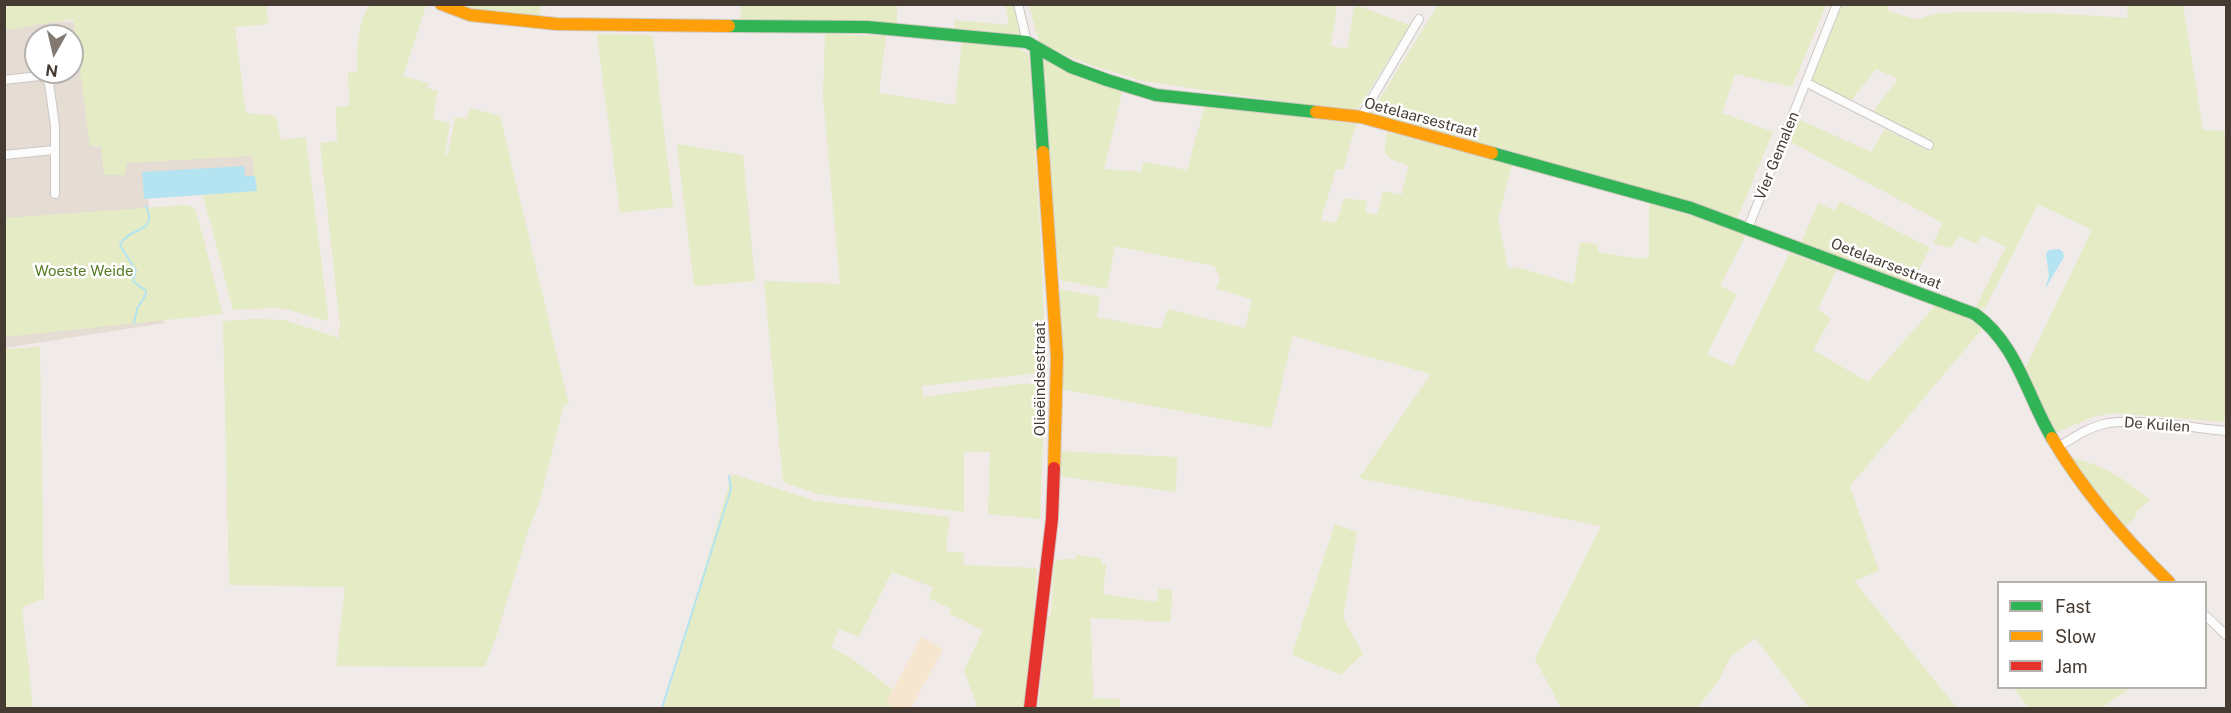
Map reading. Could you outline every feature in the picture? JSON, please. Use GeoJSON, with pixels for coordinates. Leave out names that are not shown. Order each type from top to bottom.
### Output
{"type":"FeatureCollection","features":[{"type":"Feature","properties":{"kind":"street","name":"Oetelaarsestraat"},"geometry":{"type":"LineString","coordinates":[[441,4],[470,15],[557,24],[867,27],[1032,46],[1126,87],[1156,94],[1360,117],[1691,208],[1975,314],[1995,330],[2014,361],[2048,433],[2086,492],[2140,555],[2168,581]]}},
{"type":"Feature","properties":{"kind":"street"},"geometry":{"type":"LineString","coordinates":[[1018,4],[1032,46]]}},
{"type":"Feature","properties":{"kind":"street","name":"Vier Gemalen"},"geometry":{"type":"LineString","coordinates":[[1748,228],[1837,4]]}},
{"type":"Feature","properties":{"kind":"street"},"geometry":{"type":"LineString","coordinates":[[1360,117],[1419,19]]}},
{"type":"Feature","properties":{"kind":"street","name":"Olieëindsestraat"},"geometry":{"type":"LineString","coordinates":[[1030,708],[1052,519],[1057,357],[1032,46]]}},
{"type":"Feature","properties":{"kind":"street"},"geometry":{"type":"LineString","coordinates":[[4,80],[39,76],[45,78],[49,83],[55,126],[55,194]]}},
{"type":"Feature","properties":{"kind":"street"},"geometry":{"type":"LineString","coordinates":[[1807,83],[1929,145]]}},
{"type":"Feature","properties":{"kind":"street"},"geometry":{"type":"LineString","coordinates":[[4,155],[54,150]]}},
{"type":"Feature","properties":{"kind":"street","name":"De Kuilen"},"geometry":{"type":"LineString","coordinates":[[2058,447],[2084,431],[2104,424],[2123,422],[2226,430]]}},
{"type":"Feature","properties":{"kind":"street"},"geometry":{"type":"LineString","coordinates":[[2207,618],[2226,635]]}},
{"type":"Feature","properties":{"kind":"shaded area"},"geometry":{"type":"Polygon","coordinates":[[[5,4],[9,25],[24,24],[24,84],[84,84],[84,65],[95,147],[260,129],[261,185],[148,197],[164,323],[5,348],[5,4]]]}},
{"type":"Feature","properties":{"kind":"shaded area"},"geometry":{"type":"Polygon","coordinates":[[[78,21],[78,24],[26,24],[78,21]]]}},
{"type":"Feature","properties":{"kind":"green space"},"geometry":{"type":"Polygon","coordinates":[[[422,4],[426,6],[403,76],[428,83],[427,88],[438,91],[433,119],[450,123],[445,155],[448,155],[455,117],[467,119],[470,108],[500,116],[569,406],[564,404],[540,500],[485,667],[336,666],[345,587],[229,585],[223,321],[284,320],[339,338],[340,325],[320,143],[337,141],[336,107],[349,106],[348,73],[357,72],[360,29],[369,5],[422,4]]]}},
{"type":"Feature","properties":{"kind":"green space"},"geometry":{"type":"Polygon","coordinates":[[[1005,4],[1015,5],[1021,26],[1020,34],[954,28],[955,20],[1009,25],[1005,4]]]}},
{"type":"Feature","properties":{"kind":"green space"},"geometry":{"type":"Polygon","coordinates":[[[5,5],[266,5],[269,24],[235,27],[246,113],[276,116],[281,140],[306,137],[327,321],[286,309],[233,310],[203,195],[256,191],[252,156],[127,163],[125,175],[104,175],[101,146],[90,146],[82,84],[84,84],[84,24],[74,24],[73,19],[42,24],[24,24],[24,27],[5,30],[5,5]]]}},
{"type":"Feature","properties":{"kind":"green space"},"geometry":{"type":"Polygon","coordinates":[[[458,5],[541,5],[540,18],[478,11],[458,5]]]}},
{"type":"Feature","properties":{"kind":"green space"},"geometry":{"type":"Polygon","coordinates":[[[741,5],[897,5],[897,23],[740,20],[741,5]]]}},
{"type":"Feature","properties":{"kind":"green space"},"geometry":{"type":"Polygon","coordinates":[[[1029,5],[1337,5],[1331,46],[1347,49],[1354,8],[1358,6],[1410,25],[1356,112],[1143,81],[1091,65],[1040,45],[1029,5]]]}},
{"type":"Feature","properties":{"kind":"green space"},"geometry":{"type":"Polygon","coordinates":[[[1438,5],[1826,5],[1792,87],[1735,74],[1722,113],[1773,132],[1737,219],[1515,152],[1374,116],[1372,114],[1374,108],[1438,5]]]}},
{"type":"Feature","properties":{"kind":"green space"},"geometry":{"type":"Polygon","coordinates":[[[1842,5],[1889,5],[1887,11],[1918,20],[1941,13],[1957,12],[2128,18],[2127,5],[2183,5],[2203,130],[2226,131],[2226,422],[2112,413],[2093,417],[2057,432],[2051,430],[2022,375],[2092,230],[2038,204],[1985,308],[1975,309],[2006,247],[1981,235],[1976,244],[1959,236],[1951,248],[1933,243],[1943,223],[1787,140],[1796,118],[1871,152],[1885,129],[1929,151],[1933,144],[1872,113],[1898,79],[1876,69],[1850,102],[1811,82],[1842,5]]]}},
{"type":"Feature","properties":{"kind":"green space"},"geometry":{"type":"Polygon","coordinates":[[[597,34],[650,35],[653,37],[673,207],[620,213],[597,34]]]}},
{"type":"Feature","properties":{"kind":"green space"},"geometry":{"type":"Polygon","coordinates":[[[825,34],[886,36],[879,93],[955,105],[962,42],[1017,48],[1029,54],[1046,372],[922,386],[923,397],[1020,384],[1045,383],[1040,519],[988,514],[990,452],[964,452],[964,512],[817,494],[783,482],[764,281],[840,284],[823,96],[825,34]]]}},
{"type":"Feature","properties":{"kind":"green space"},"geometry":{"type":"Polygon","coordinates":[[[1042,59],[1123,89],[1104,169],[1141,172],[1144,162],[1187,170],[1206,102],[1356,124],[1343,170],[1336,169],[1321,220],[1336,223],[1344,198],[1367,201],[1365,212],[1377,215],[1383,191],[1401,195],[1409,166],[1387,156],[1385,147],[1387,132],[1512,165],[1498,219],[1508,269],[1516,267],[1574,284],[1580,242],[1598,245],[1598,252],[1633,258],[1649,258],[1649,203],[1722,225],[1746,235],[1720,286],[1737,294],[1707,354],[1733,367],[1790,253],[1836,270],[1818,309],[1831,319],[1813,350],[1868,382],[1935,306],[1969,319],[1982,329],[1850,486],[1879,571],[1854,581],[1957,708],[1809,708],[1755,638],[1730,657],[1719,680],[1697,708],[1561,708],[1535,659],[1601,526],[1359,478],[1431,374],[1293,336],[1271,428],[1061,389],[1060,289],[1100,297],[1097,317],[1161,329],[1168,309],[1245,328],[1252,299],[1216,289],[1220,278],[1214,266],[1115,246],[1107,289],[1060,280],[1053,224],[1042,59]]]}},
{"type":"Feature","properties":{"kind":"green space"},"geometry":{"type":"Polygon","coordinates":[[[677,144],[743,155],[755,281],[694,286],[677,144]]]}},
{"type":"Feature","properties":{"kind":"green space"},"geometry":{"type":"Polygon","coordinates":[[[1840,201],[1930,248],[1911,285],[1801,244],[1818,203],[1835,211],[1840,201]]]}},
{"type":"Feature","properties":{"kind":"green space","name":"Woeste Weide"},"geometry":{"type":"Polygon","coordinates":[[[186,205],[195,208],[223,314],[5,337],[5,218],[186,205]]]}},
{"type":"Feature","properties":{"kind":"green space"},"geometry":{"type":"Polygon","coordinates":[[[40,347],[44,599],[22,607],[33,708],[5,708],[5,349],[40,347]]]}},
{"type":"Feature","properties":{"kind":"green space"},"geometry":{"type":"Polygon","coordinates":[[[1059,451],[1177,457],[1176,492],[1058,476],[1059,451]]]}},
{"type":"Feature","properties":{"kind":"green space"},"geometry":{"type":"Polygon","coordinates":[[[2065,456],[2111,472],[2150,500],[2122,529],[2065,456]]]}},
{"type":"Feature","properties":{"kind":"green space"},"geometry":{"type":"Polygon","coordinates":[[[732,474],[816,501],[950,517],[946,551],[964,553],[963,565],[1037,568],[1032,640],[1023,708],[978,708],[964,671],[983,630],[949,613],[951,609],[929,598],[933,587],[892,572],[859,637],[839,629],[831,647],[851,658],[893,690],[886,703],[895,708],[664,708],[732,474]]]}},
{"type":"Feature","properties":{"kind":"green space"},"geometry":{"type":"Polygon","coordinates":[[[1335,524],[1357,532],[1343,618],[1363,654],[1341,675],[1292,655],[1335,524]]]}},
{"type":"Feature","properties":{"kind":"green space"},"geometry":{"type":"Polygon","coordinates":[[[1077,555],[1102,559],[1101,564],[1106,565],[1103,594],[1157,602],[1159,588],[1172,590],[1171,622],[1091,618],[1093,698],[1120,699],[1120,708],[1038,708],[1048,616],[1051,615],[1054,563],[1061,559],[1076,559],[1077,555]]]}},
{"type":"Feature","properties":{"kind":"green space"},"geometry":{"type":"Polygon","coordinates":[[[2014,689],[2130,689],[2101,708],[2029,708],[2014,689]]]}},
{"type":"Feature","properties":{"kind":"sand"},"geometry":{"type":"Polygon","coordinates":[[[921,637],[943,649],[911,708],[895,708],[886,703],[921,637]]]}},
{"type":"Feature","properties":{"kind":"water"},"geometry":{"type":"Polygon","coordinates":[[[244,166],[245,176],[255,176],[257,191],[144,199],[142,172],[244,166]]]}},
{"type":"Feature","properties":{"kind":"water"},"geometry":{"type":"Polygon","coordinates":[[[2059,249],[2063,252],[2064,257],[2045,289],[2049,276],[2046,254],[2049,250],[2059,249]]]}},
{"type":"Feature","properties":{"kind":"waterway"},"geometry":{"type":"LineString","coordinates":[[134,323],[137,309],[146,291],[133,281],[136,271],[120,245],[124,239],[146,226],[149,221],[146,206]]}},
{"type":"Feature","properties":{"kind":"waterway"},"geometry":{"type":"LineString","coordinates":[[662,708],[731,489],[729,476]]}},
{"type":"Feature","properties":{"kind":"traffic: fast"},"geometry":{"type":"LineString","coordinates":[[729,26],[867,27],[1027,42],[1071,67],[1156,95],[1316,112]]}},
{"type":"Feature","properties":{"kind":"traffic: fast"},"geometry":{"type":"LineString","coordinates":[[1036,49],[1043,152]]}},
{"type":"Feature","properties":{"kind":"traffic: fast"},"geometry":{"type":"LineString","coordinates":[[1492,153],[1691,208],[1975,314],[1989,326],[2011,355],[2052,438]]}},
{"type":"Feature","properties":{"kind":"traffic: slow"},"geometry":{"type":"LineString","coordinates":[[441,4],[470,15],[557,24],[729,26]]}},
{"type":"Feature","properties":{"kind":"traffic: slow"},"geometry":{"type":"LineString","coordinates":[[1316,112],[1361,117],[1492,153]]}},
{"type":"Feature","properties":{"kind":"traffic: slow"},"geometry":{"type":"LineString","coordinates":[[1043,152],[1057,357],[1054,468]]}},
{"type":"Feature","properties":{"kind":"traffic: slow"},"geometry":{"type":"LineString","coordinates":[[2052,438],[2077,477],[2106,514],[2168,581]]}},
{"type":"Feature","properties":{"kind":"traffic: jam"},"geometry":{"type":"LineString","coordinates":[[1030,708],[1052,519],[1054,468]]}}]}
